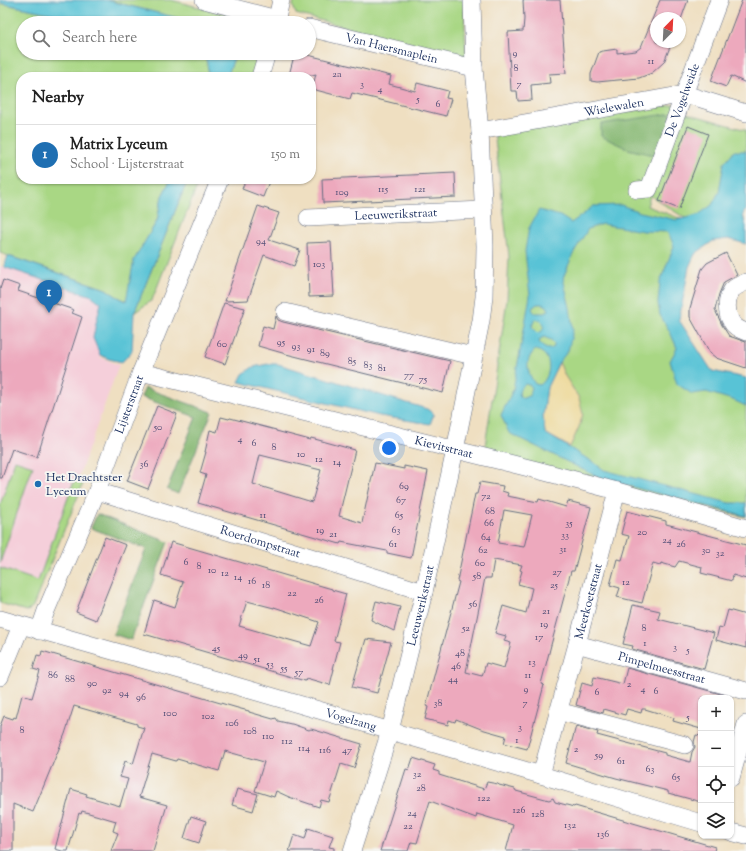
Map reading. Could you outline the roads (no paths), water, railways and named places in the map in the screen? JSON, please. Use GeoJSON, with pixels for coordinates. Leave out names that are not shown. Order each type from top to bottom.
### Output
{"type":"FeatureCollection","features":[{"type":"Feature","properties":{"kind":"street"},"geometry":{"type":"LineString","coordinates":[[204,0],[259,16]]}},
{"type":"Feature","properties":{"kind":"street"},"geometry":{"type":"LineString","coordinates":[[277,16],[281,0]]}},
{"type":"Feature","properties":{"kind":"street"},"geometry":{"type":"LineString","coordinates":[[472,0],[474,68],[480,131]]}},
{"type":"Feature","properties":{"kind":"street","name":"De Vogelweide"},"geometry":{"type":"LineString","coordinates":[[637,190],[649,188],[719,0]]}},
{"type":"Feature","properties":{"kind":"street","name":"Van Haersmaplein"},"geometry":{"type":"LineString","coordinates":[[316,30],[474,68]]}},
{"type":"Feature","properties":{"kind":"street"},"geometry":{"type":"LineString","coordinates":[[261,72],[265,60]]}},
{"type":"Feature","properties":{"kind":"street","name":"Wielewalen"},"geometry":{"type":"LineString","coordinates":[[480,131],[685,94],[746,113]]}},
{"type":"Feature","properties":{"kind":"street","name":"Leeuwerikstraat"},"geometry":{"type":"LineString","coordinates":[[352,851],[390,731],[424,592],[455,450],[480,321],[484,297],[485,246],[480,131]]}},
{"type":"Feature","properties":{"kind":"street","name":"Lijsterstraat"},"geometry":{"type":"LineString","coordinates":[[39,631],[97,491],[141,372],[218,184]]}},
{"type":"Feature","properties":{"kind":"street","name":"Leeuwerikstraat"},"geometry":{"type":"LineString","coordinates":[[308,218],[483,210]]}},
{"type":"Feature","properties":{"kind":"street"},"geometry":{"type":"LineString","coordinates":[[746,282],[732,291],[727,305],[731,321],[736,327],[746,332]]}},
{"type":"Feature","properties":{"kind":"street"},"geometry":{"type":"LineString","coordinates":[[284,312],[473,356]]}},
{"type":"Feature","properties":{"kind":"street","name":"Kievitstraat"},"geometry":{"type":"LineString","coordinates":[[141,372],[537,470],[746,528]]}},
{"type":"Feature","properties":{"kind":"street","name":"Roerdompstraat"},"geometry":{"type":"LineString","coordinates":[[97,491],[424,592]]}},
{"type":"Feature","properties":{"kind":"street","name":"Meerkoetstraat"},"geometry":{"type":"LineString","coordinates":[[541,775],[617,491]]}},
{"type":"Feature","properties":{"kind":"street","name":"Vogelzang"},"geometry":{"type":"LineString","coordinates":[[0,619],[226,683],[698,822]]}},
{"type":"Feature","properties":{"kind":"street"},"geometry":{"type":"LineString","coordinates":[[0,677],[21,626]]}},
{"type":"Feature","properties":{"kind":"street","name":"Pimpelmeesstraat"},"geometry":{"type":"LineString","coordinates":[[577,644],[746,691]]}},
{"type":"Feature","properties":{"kind":"street"},"geometry":{"type":"LineString","coordinates":[[558,711],[685,744]]}},
{"type":"Feature","properties":{"kind":"street"},"geometry":{"type":"LineString","coordinates":[[734,767],[746,724]]}},
{"type":"Feature","properties":{"kind":"street"},"geometry":{"type":"LineString","coordinates":[[734,833],[746,836]]}},
{"type":"Feature","properties":{"kind":"water"},"geometry":{"type":"Polygon","coordinates":[[[0,0],[106,0],[170,16],[64,16],[0,3],[0,0]]]}},
{"type":"Feature","properties":{"kind":"water"},"geometry":{"type":"Polygon","coordinates":[[[233,60],[229,72],[208,72],[207,61],[233,60]]]}},
{"type":"Feature","properties":{"kind":"water"},"geometry":{"type":"Polygon","coordinates":[[[734,151],[746,151],[746,210],[743,214],[746,226],[746,244],[728,239],[713,241],[695,254],[689,267],[679,320],[712,371],[746,378],[746,406],[733,400],[706,392],[692,394],[677,384],[670,361],[677,348],[660,315],[658,303],[660,282],[674,246],[668,232],[643,231],[602,224],[588,229],[574,252],[563,278],[570,308],[573,330],[568,351],[559,362],[547,387],[543,416],[545,433],[604,470],[729,503],[746,503],[746,516],[602,479],[509,433],[501,415],[513,390],[530,296],[525,251],[529,228],[539,210],[560,216],[571,223],[593,206],[621,205],[640,212],[677,220],[698,215],[712,205],[719,192],[724,163],[734,151]],[[537,304],[532,308],[535,313],[545,313],[549,310],[547,306],[542,304],[537,304]],[[536,319],[532,327],[538,333],[541,332],[544,325],[542,322],[536,319]],[[544,337],[539,341],[543,347],[549,349],[554,347],[551,340],[544,337]],[[535,350],[529,358],[528,367],[530,375],[535,384],[540,385],[548,373],[549,364],[547,359],[545,355],[537,350],[535,350]],[[525,384],[519,392],[521,398],[530,395],[532,387],[525,384]]]}},
{"type":"Feature","properties":{"kind":"water"},"geometry":{"type":"Polygon","coordinates":[[[168,184],[186,184],[134,313],[132,351],[122,362],[100,355],[93,338],[101,303],[92,296],[4,267],[8,256],[106,289],[126,301],[134,260],[157,221],[162,196],[168,184]]]}},
{"type":"Feature","properties":{"kind":"water"},"geometry":{"type":"Polygon","coordinates":[[[278,364],[427,409],[434,414],[430,424],[380,416],[239,382],[243,374],[253,367],[278,364]]]}},
{"type":"Feature","properties":{"kind":"place","name":"Matrix Lyceum"},"geometry":{"type":"Point","coordinates":[49,313]}},
{"type":"Feature","properties":{"kind":"place","name":"Het Drachtster Lyceum"},"geometry":{"type":"Point","coordinates":[38,484]}}]}
